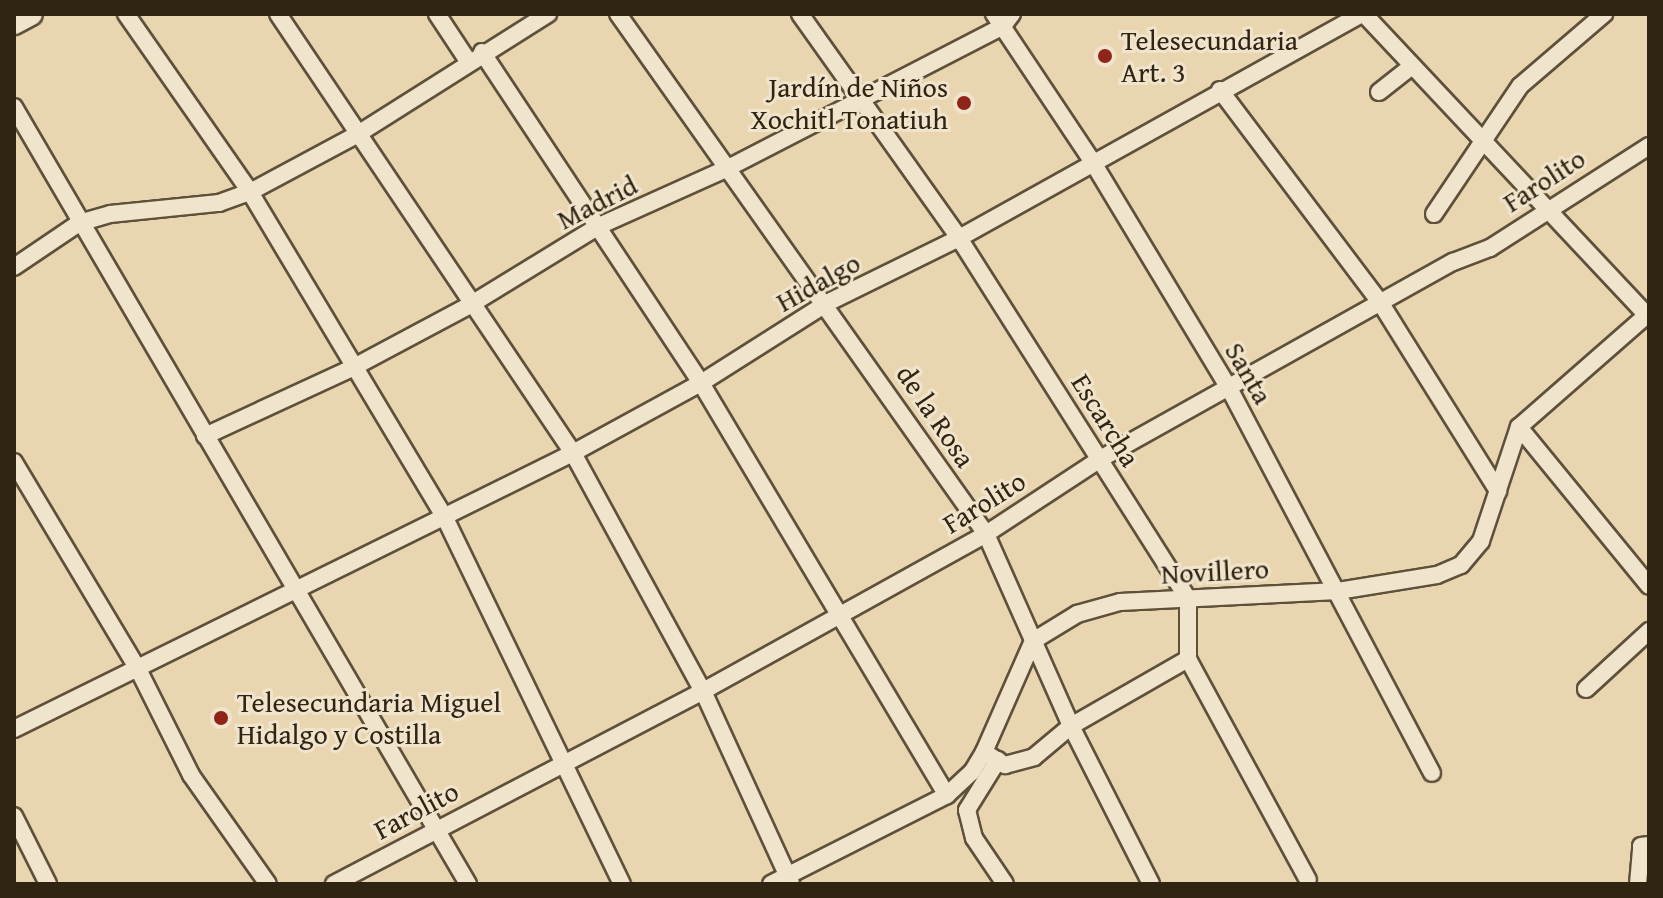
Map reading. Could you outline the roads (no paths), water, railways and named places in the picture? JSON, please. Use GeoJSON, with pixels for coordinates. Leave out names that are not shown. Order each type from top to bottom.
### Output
{"type":"FeatureCollection","features":[{"type":"Feature","properties":{"kind":"main road"},"geometry":{"type":"LineString","coordinates":[[14,23],[31,14]]}},
{"type":"Feature","properties":{"kind":"street"},"geometry":{"type":"LineString","coordinates":[[126,14],[250,192],[446,520],[622,884]]}},
{"type":"Feature","properties":{"kind":"street"},"geometry":{"type":"LineString","coordinates":[[278,14],[470,305],[573,453],[703,691],[782,881],[947,795],[991,756]]}},
{"type":"Feature","properties":{"kind":"street"},"geometry":{"type":"LineString","coordinates":[[437,14],[475,56],[599,226],[701,383],[947,795]]}},
{"type":"Feature","properties":{"kind":"street"},"geometry":{"type":"LineString","coordinates":[[14,267],[79,223],[110,214],[219,203],[250,192],[358,134],[475,56],[548,14]]}},
{"type":"Feature","properties":{"kind":"street","name":"de la Rosa"},"geometry":{"type":"LineString","coordinates":[[618,14],[827,303],[986,534],[1071,726],[1151,884]]}},
{"type":"Feature","properties":{"kind":"street","name":"Escarcha"},"geometry":{"type":"LineString","coordinates":[[800,14],[959,238],[1188,599]]}},
{"type":"Feature","properties":{"kind":"street"},"geometry":{"type":"LineString","coordinates":[[1363,14],[1648,315],[1519,427],[1649,586]]}},
{"type":"Feature","properties":{"kind":"street","name":"Hidalgo"},"geometry":{"type":"LineString","coordinates":[[14,729],[297,589],[446,520],[573,453],[701,383],[827,303],[959,238],[1220,90],[1363,14]]}},
{"type":"Feature","properties":{"kind":"street"},"geometry":{"type":"LineString","coordinates":[[1434,214],[1520,86],[1604,14]]}},
{"type":"Feature","properties":{"kind":"street","name":"Madrid"},"geometry":{"type":"LineString","coordinates":[[205,436],[354,367],[470,305],[599,226],[728,168],[862,98],[1003,18]]}},
{"type":"Feature","properties":{"kind":"street","name":"Santa"},"geometry":{"type":"LineString","coordinates":[[1003,18],[1229,388],[1432,773]]}},
{"type":"Feature","properties":{"kind":"street"},"geometry":{"type":"LineString","coordinates":[[1379,92],[1412,66]]}},
{"type":"Feature","properties":{"kind":"street"},"geometry":{"type":"LineString","coordinates":[[1220,90],[1380,302],[1498,491]]}},
{"type":"Feature","properties":{"kind":"street"},"geometry":{"type":"LineString","coordinates":[[14,107],[468,884]]}},
{"type":"Feature","properties":{"kind":"street","name":"Farolito"},"geometry":{"type":"LineString","coordinates":[[334,884],[563,760],[703,691],[986,534],[1100,459],[1380,302],[1490,248],[1548,207],[1649,146]]}},
{"type":"Feature","properties":{"kind":"street","name":"Novillero"},"geometry":{"type":"LineString","coordinates":[[1033,641],[1077,614],[1120,602],[1338,591],[1437,575],[1461,565],[1481,541],[1519,427]]}},
{"type":"Feature","properties":{"kind":"street"},"geometry":{"type":"LineString","coordinates":[[14,462],[138,669],[191,775],[268,884]]}},
{"type":"Feature","properties":{"kind":"street"},"geometry":{"type":"LineString","coordinates":[[1188,599],[1188,659],[1308,880]]}},
{"type":"Feature","properties":{"kind":"street"},"geometry":{"type":"LineString","coordinates":[[1586,689],[1649,631]]}},
{"type":"Feature","properties":{"kind":"street"},"geometry":{"type":"LineString","coordinates":[[1005,884],[974,838],[967,810],[991,756],[1033,641]]}},
{"type":"Feature","properties":{"kind":"street"},"geometry":{"type":"LineString","coordinates":[[991,756],[1005,765],[1034,757],[1071,726],[1188,659]]}},
{"type":"Feature","properties":{"kind":"street"},"geometry":{"type":"LineString","coordinates":[[14,816],[48,884]]}},
{"type":"Feature","properties":{"kind":"street"},"geometry":{"type":"LineString","coordinates":[[1638,884],[1641,846],[1649,845]]}},
{"type":"Feature","properties":{"kind":"place","name":"Telesecundaria Art. 3"},"geometry":{"type":"Point","coordinates":[1105,56]}},
{"type":"Feature","properties":{"kind":"place","name":"Jardín de Niños Xochitl Tonatiuh"},"geometry":{"type":"Point","coordinates":[964,103]}},
{"type":"Feature","properties":{"kind":"place","name":"Telesecundaria Miguel Hidalgo y Costilla"},"geometry":{"type":"Point","coordinates":[221,718]}}]}
